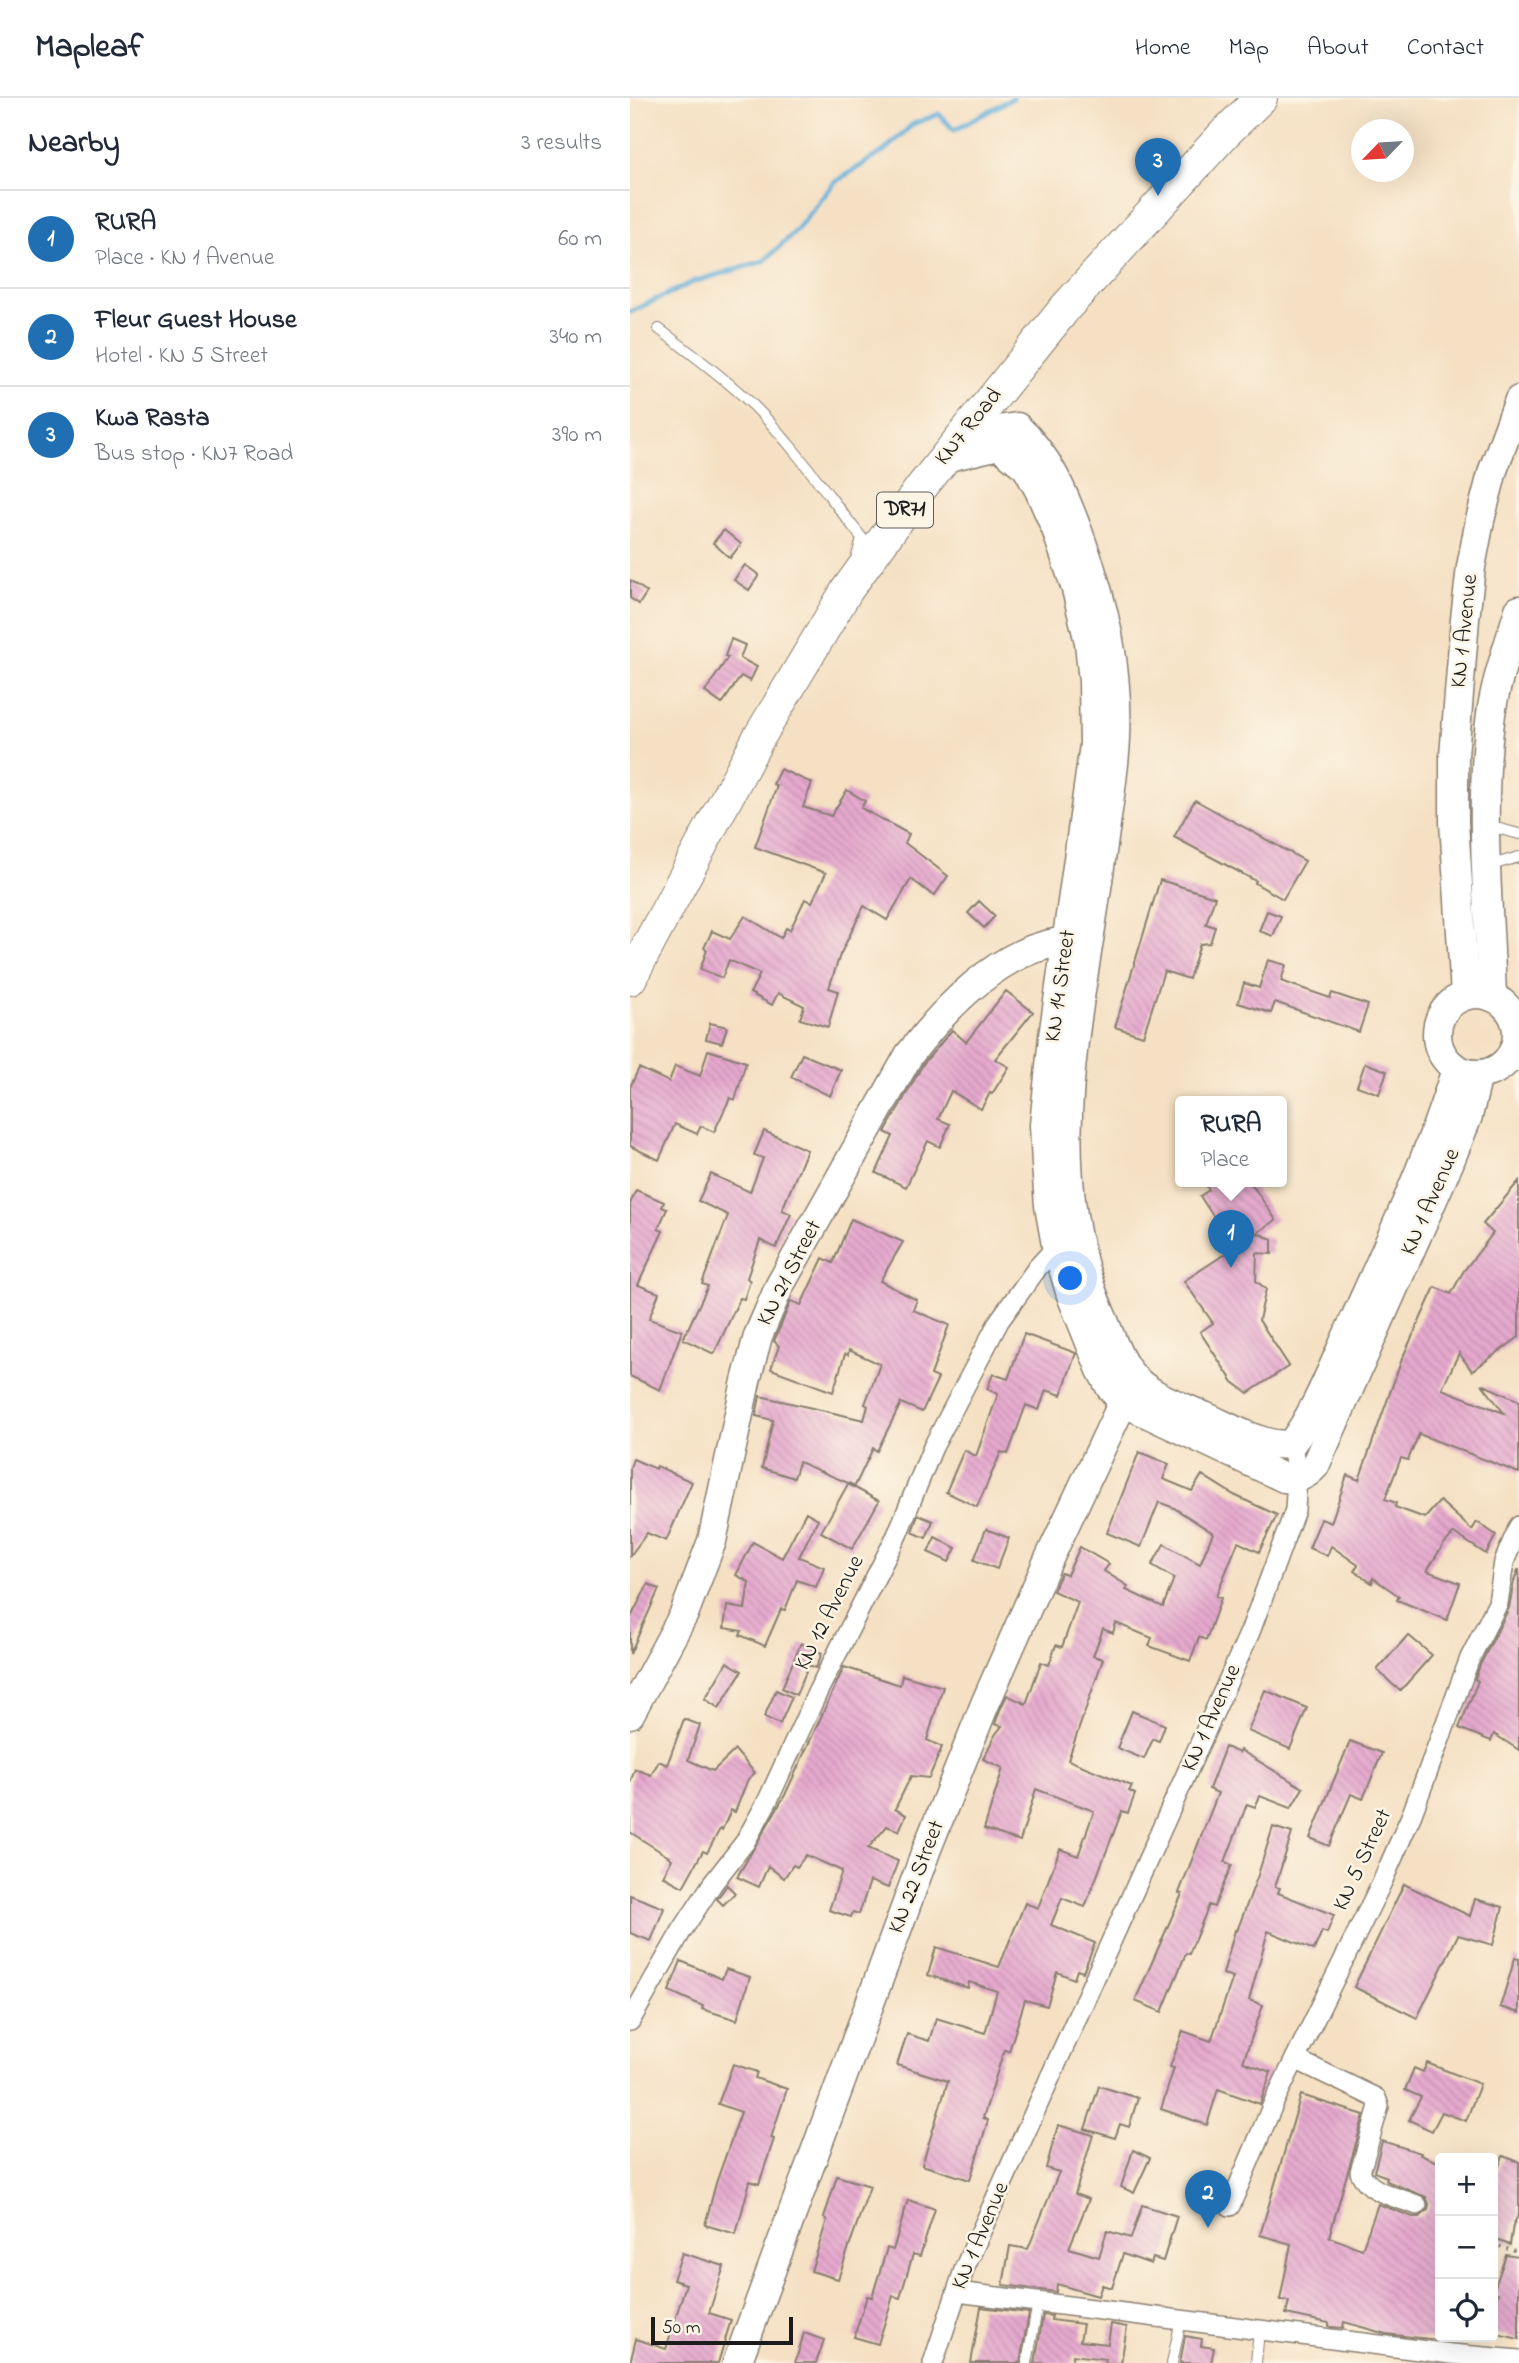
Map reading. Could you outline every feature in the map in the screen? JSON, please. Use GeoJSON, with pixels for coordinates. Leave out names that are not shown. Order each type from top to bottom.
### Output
{"type":"FeatureCollection","features":[{"type":"Feature","properties":{"kind":"main road","name":"KN7 Road"},"geometry":{"type":"LineString","coordinates":[[630,979],[758,739],[847,590],[953,447],[1066,307],[1226,132],[1261,98]]}},
{"type":"Feature","properties":{"kind":"street","name":"KN 1 Avenue"},"geometry":{"type":"LineString","coordinates":[[1479,996],[1470,823],[1457,719],[1471,567],[1493,470],[1519,400]]}},
{"type":"Feature","properties":{"kind":"street","name":"KN 14 Street"},"geometry":{"type":"LineString","coordinates":[[953,447],[999,445],[1027,468],[1056,529],[1084,618],[1093,682],[1094,745],[1067,1121],[1065,1238],[1071,1296],[1110,1387],[1160,1397],[1278,1446],[1292,1443]]}},
{"type":"Feature","properties":{"kind":"street","name":"KN 1 Avenue"},"geometry":{"type":"LineString","coordinates":[[1479,996],[1487,866],[1470,823],[1487,757],[1491,711],[1519,610]]}},
{"type":"Feature","properties":{"kind":"street","name":"KN 21 Street"},"geometry":{"type":"LineString","coordinates":[[630,1714],[684,1614],[712,1541],[758,1336],[776,1295],[909,1055],[929,1028],[993,971],[1020,954],[1079,938]]}},
{"type":"Feature","properties":{"kind":"street"},"geometry":{"type":"LineString","coordinates":[[1479,996],[1504,1004],[1517,1028],[1515,1058],[1491,1072],[1467,1072],[1447,1061],[1439,1050],[1436,1036],[1437,1023],[1443,1010],[1453,1001],[1479,996]]}},
{"type":"Feature","properties":{"kind":"street","name":"KN 1 Avenue"},"geometry":{"type":"LineString","coordinates":[[1292,1443],[1311,1410],[1467,1072]]}},
{"type":"Feature","properties":{"kind":"street","name":"KN 1 Avenue"},"geometry":{"type":"LineString","coordinates":[[933,2363],[965,2267],[1250,1632],[1288,1533],[1295,1510],[1297,1478],[1315,1466],[1455,1150],[1468,1116],[1467,1072]]}},
{"type":"Feature","properties":{"kind":"street","name":"KN 12 Avenue"},"geometry":{"type":"LineString","coordinates":[[630,2021],[681,1932],[713,1883],[745,1842],[768,1800],[818,1691],[892,1546],[933,1447],[963,1387],[1013,1299],[1065,1238]]}},
{"type":"Feature","properties":{"kind":"street","name":"KN 14 Street"},"geometry":{"type":"LineString","coordinates":[[1130,1391],[1284,1478],[1297,1478]]}},
{"type":"Feature","properties":{"kind":"street","name":"KN 22 Street"},"geometry":{"type":"LineString","coordinates":[[737,2363],[928,1846],[985,1704],[1047,1563],[1130,1391]]}},
{"type":"Feature","properties":{"kind":"street"},"geometry":{"type":"LineString","coordinates":[[1292,1443],[1297,1478]]}},
{"type":"Feature","properties":{"kind":"street","name":"KN 5 Street"},"geometry":{"type":"LineString","coordinates":[[1230,2206],[1274,2102],[1382,1882],[1412,1814],[1470,1658],[1498,1603],[1504,1562],[1519,1526]]}},
{"type":"Feature","properties":{"kind":"street"},"geometry":{"type":"LineString","coordinates":[[1295,2059],[1376,2098],[1379,2106],[1360,2172],[1364,2182],[1372,2188],[1417,2205]]}},
{"type":"Feature","properties":{"kind":"street"},"geometry":{"type":"LineString","coordinates":[[957,2292],[1451,2354],[1519,2360]]}},
{"type":"Feature","properties":{"kind":"lane"},"geometry":{"type":"LineString","coordinates":[[659,329],[700,359],[752,404],[782,437],[862,538],[847,590]]}},
{"type":"Feature","properties":{"kind":"lane"},"geometry":{"type":"LineString","coordinates":[[1470,823],[1519,834]]}},
{"type":"Feature","properties":{"kind":"lane"},"geometry":{"type":"LineString","coordinates":[[1487,866],[1519,857]]}},
{"type":"Feature","properties":{"kind":"lane"},"geometry":{"type":"LineString","coordinates":[[1027,2363],[1038,2302]]}},
{"type":"Feature","properties":{"kind":"lane"},"geometry":{"type":"LineString","coordinates":[[1172,2363],[1181,2320]]}},
{"type":"Feature","properties":{"kind":"lane"},"geometry":{"type":"LineString","coordinates":[[1256,2363],[1259,2330]]}},
{"type":"Feature","properties":{"kind":"path"},"geometry":{"type":"LineString","coordinates":[[1498,2246],[1519,2253]]}},
{"type":"Feature","properties":{"kind":"building"},"geometry":{"type":"Polygon","coordinates":[[[724,530],[741,544],[730,558],[713,543],[724,530]]]}},
{"type":"Feature","properties":{"kind":"building"},"geometry":{"type":"Polygon","coordinates":[[[745,565],[759,575],[749,590],[734,580],[745,565]]]}},
{"type":"Feature","properties":{"kind":"building"},"geometry":{"type":"Polygon","coordinates":[[[630,580],[647,592],[639,604],[630,598],[630,580]]]}},
{"type":"Feature","properties":{"kind":"building"},"geometry":{"type":"Polygon","coordinates":[[[731,639],[745,645],[740,658],[757,667],[750,681],[741,676],[722,704],[705,692],[728,657],[725,656],[731,639]]]}},
{"type":"Feature","properties":{"kind":"building"},"geometry":{"type":"Polygon","coordinates":[[[780,769],[812,783],[803,807],[831,816],[847,790],[865,801],[861,808],[909,834],[905,843],[948,876],[934,896],[911,879],[887,920],[864,906],[840,955],[829,988],[838,991],[828,1027],[800,1019],[804,1006],[778,993],[772,1005],[750,993],[760,974],[729,960],[722,978],[700,969],[707,950],[704,948],[712,931],[730,939],[745,916],[781,938],[786,928],[790,930],[805,899],[812,902],[826,873],[755,847],[777,786],[773,784],[780,769]]]}},
{"type":"Feature","properties":{"kind":"building"},"geometry":{"type":"Polygon","coordinates":[[[1195,800],[1305,861],[1283,899],[1255,883],[1256,881],[1174,837],[1195,800]]]}},
{"type":"Feature","properties":{"kind":"building"},"geometry":{"type":"Polygon","coordinates":[[[1160,880],[1215,897],[1206,924],[1215,927],[1210,943],[1200,944],[1189,979],[1164,971],[1143,1036],[1115,1027],[1160,880]]]}},
{"type":"Feature","properties":{"kind":"building"},"geometry":{"type":"Polygon","coordinates":[[[979,901],[995,916],[984,928],[968,913],[979,901]]]}},
{"type":"Feature","properties":{"kind":"building"},"geometry":{"type":"Polygon","coordinates":[[[1267,911],[1281,916],[1273,936],[1259,931],[1267,911]]]}},
{"type":"Feature","properties":{"kind":"building"},"geometry":{"type":"Polygon","coordinates":[[[1268,960],[1286,965],[1281,981],[1330,998],[1332,993],[1368,1005],[1359,1032],[1275,1002],[1271,1013],[1238,1003],[1244,983],[1259,988],[1268,960]]]}},
{"type":"Feature","properties":{"kind":"building"},"geometry":{"type":"Polygon","coordinates":[[[1006,991],[1033,1012],[995,1059],[1009,1067],[992,1094],[990,1093],[981,1109],[951,1091],[938,1119],[950,1124],[940,1147],[928,1141],[906,1187],[876,1173],[893,1136],[885,1132],[923,1064],[952,1030],[966,1042],[1006,991]]]}},
{"type":"Feature","properties":{"kind":"building"},"geometry":{"type":"Polygon","coordinates":[[[710,1023],[727,1027],[722,1043],[706,1039],[710,1023]]]}},
{"type":"Feature","properties":{"kind":"building"},"geometry":{"type":"Polygon","coordinates":[[[708,1050],[746,1062],[735,1100],[730,1098],[714,1132],[701,1126],[697,1134],[675,1124],[659,1160],[630,1146],[630,1087],[639,1068],[669,1082],[675,1066],[700,1076],[708,1050]]]}},
{"type":"Feature","properties":{"kind":"building"},"geometry":{"type":"Polygon","coordinates":[[[802,1054],[841,1070],[830,1096],[791,1077],[802,1054]]]}},
{"type":"Feature","properties":{"kind":"building"},"geometry":{"type":"Polygon","coordinates":[[[1365,1063],[1387,1071],[1379,1094],[1357,1086],[1365,1063]]]}},
{"type":"Feature","properties":{"kind":"building"},"geometry":{"type":"Polygon","coordinates":[[[764,1131],[807,1150],[782,1210],[791,1214],[776,1248],[760,1240],[747,1278],[750,1281],[744,1299],[740,1298],[714,1354],[683,1339],[708,1286],[702,1284],[728,1215],[698,1201],[711,1174],[750,1192],[763,1158],[754,1155],[764,1131]]]}},
{"type":"Feature","properties":{"kind":"building"},"geometry":{"type":"Polygon","coordinates":[[[1519,1181],[1519,1337],[1472,1371],[1459,1353],[1442,1389],[1504,1413],[1482,1384],[1519,1401],[1519,1473],[1419,1434],[1408,1460],[1401,1458],[1385,1499],[1396,1503],[1395,1507],[1425,1518],[1440,1501],[1472,1530],[1477,1522],[1496,1535],[1486,1554],[1454,1533],[1427,1571],[1460,1583],[1447,1620],[1397,1600],[1399,1596],[1373,1578],[1372,1583],[1354,1571],[1358,1565],[1331,1546],[1327,1556],[1309,1548],[1321,1519],[1331,1523],[1347,1475],[1359,1480],[1402,1359],[1435,1287],[1451,1294],[1463,1272],[1493,1233],[1483,1224],[1519,1181]]]}},
{"type":"Feature","properties":{"kind":"building"},"geometry":{"type":"Polygon","coordinates":[[[1207,1187],[1253,1187],[1276,1220],[1257,1233],[1272,1239],[1272,1254],[1257,1253],[1256,1281],[1266,1289],[1259,1320],[1289,1366],[1248,1393],[1233,1382],[1200,1332],[1213,1323],[1184,1281],[1234,1248],[1200,1196],[1209,1190],[1207,1187]]]}},
{"type":"Feature","properties":{"kind":"building"},"geometry":{"type":"Polygon","coordinates":[[[636,1190],[664,1202],[662,1207],[667,1209],[658,1229],[663,1231],[638,1285],[659,1293],[649,1319],[682,1331],[660,1390],[630,1376],[630,1204],[636,1190]]]}},
{"type":"Feature","properties":{"kind":"building"},"geometry":{"type":"Polygon","coordinates":[[[851,1219],[903,1242],[880,1281],[917,1300],[913,1310],[949,1325],[931,1375],[938,1378],[922,1412],[901,1403],[877,1451],[873,1448],[855,1486],[799,1462],[794,1478],[762,1468],[773,1420],[756,1416],[760,1396],[864,1420],[868,1406],[865,1404],[880,1364],[849,1350],[848,1355],[845,1354],[833,1392],[771,1369],[779,1346],[774,1341],[791,1301],[801,1305],[823,1258],[833,1263],[851,1219]]]}},
{"type":"Feature","properties":{"kind":"building"},"geometry":{"type":"Polygon","coordinates":[[[1024,1334],[1076,1353],[1061,1395],[1046,1390],[1039,1410],[1026,1405],[1008,1454],[1001,1452],[977,1507],[946,1492],[964,1450],[976,1456],[998,1394],[987,1389],[993,1374],[1008,1379],[1024,1334]]]}},
{"type":"Feature","properties":{"kind":"building"},"geometry":{"type":"Polygon","coordinates":[[[1139,1452],[1169,1464],[1163,1479],[1192,1491],[1202,1475],[1234,1495],[1277,1515],[1259,1552],[1238,1542],[1216,1596],[1221,1598],[1206,1640],[1199,1637],[1190,1661],[1149,1646],[1152,1638],[1116,1623],[1113,1633],[1103,1629],[1093,1656],[1103,1659],[1068,1760],[1132,1786],[1129,1791],[1135,1794],[1128,1813],[1122,1811],[1085,1907],[1062,1898],[1051,1925],[1095,1943],[1083,1972],[1077,1970],[1074,1979],[1057,1972],[1047,2006],[1025,2000],[1009,2051],[1004,2050],[983,2118],[988,2120],[970,2180],[922,2165],[948,2081],[897,2065],[907,2034],[929,2041],[936,2018],[985,2033],[997,1991],[969,1982],[968,1988],[928,1975],[936,1947],[999,1967],[1025,1903],[1038,1908],[1060,1849],[1078,1856],[1094,1811],[1036,1789],[1020,1841],[984,1829],[1003,1768],[983,1759],[1002,1726],[995,1724],[1000,1710],[1007,1695],[1026,1704],[1041,1662],[1049,1665],[1056,1645],[1062,1647],[1078,1602],[1053,1591],[1061,1573],[1067,1575],[1080,1547],[1109,1564],[1104,1571],[1128,1586],[1126,1590],[1163,1607],[1174,1578],[1152,1565],[1164,1544],[1200,1564],[1213,1533],[1174,1508],[1159,1502],[1141,1547],[1107,1533],[1139,1452]]]}},
{"type":"Feature","properties":{"kind":"building"},"geometry":{"type":"Polygon","coordinates":[[[633,1459],[656,1469],[657,1466],[692,1482],[666,1541],[647,1533],[630,1556],[630,1468],[633,1459]]]}},
{"type":"Feature","properties":{"kind":"building"},"geometry":{"type":"Polygon","coordinates":[[[848,1484],[879,1501],[852,1549],[821,1532],[848,1484]]]}},
{"type":"Feature","properties":{"kind":"building"},"geometry":{"type":"Polygon","coordinates":[[[806,1512],[818,1519],[799,1557],[824,1567],[816,1587],[797,1580],[785,1610],[781,1609],[765,1646],[740,1635],[742,1631],[724,1628],[727,1606],[745,1609],[749,1582],[736,1575],[753,1542],[782,1558],[806,1512]]]}},
{"type":"Feature","properties":{"kind":"building"},"geometry":{"type":"Polygon","coordinates":[[[918,1515],[933,1521],[926,1538],[912,1532],[918,1515]]]}},
{"type":"Feature","properties":{"kind":"building"},"geometry":{"type":"Polygon","coordinates":[[[986,1529],[1009,1538],[997,1569],[974,1560],[986,1529]]]}},
{"type":"Feature","properties":{"kind":"building"},"geometry":{"type":"Polygon","coordinates":[[[935,1537],[956,1548],[949,1562],[928,1552],[935,1537]]]}},
{"type":"Feature","properties":{"kind":"building"},"geometry":{"type":"Polygon","coordinates":[[[1518,1570],[1519,1750],[1494,1734],[1491,1741],[1459,1728],[1478,1681],[1475,1679],[1480,1665],[1509,1608],[1518,1570]]]}},
{"type":"Feature","properties":{"kind":"building"},"geometry":{"type":"Polygon","coordinates":[[[648,1584],[659,1589],[630,1654],[630,1619],[648,1584]]]}},
{"type":"Feature","properties":{"kind":"building"},"geometry":{"type":"Polygon","coordinates":[[[1408,1635],[1432,1655],[1400,1691],[1377,1670],[1408,1635]]]}},
{"type":"Feature","properties":{"kind":"building"},"geometry":{"type":"Polygon","coordinates":[[[801,1643],[822,1653],[816,1668],[809,1665],[796,1695],[782,1688],[801,1643]]]}},
{"type":"Feature","properties":{"kind":"building"},"geometry":{"type":"Polygon","coordinates":[[[727,1662],[742,1671],[719,1708],[705,1699],[727,1662]]]}},
{"type":"Feature","properties":{"kind":"building"},"geometry":{"type":"Polygon","coordinates":[[[844,1667],[900,1685],[902,1675],[943,1687],[927,1740],[942,1747],[929,1778],[911,1776],[895,1809],[906,1815],[899,1831],[887,1826],[868,1848],[898,1861],[888,1888],[870,1881],[859,1914],[853,1912],[851,1917],[829,1910],[842,1871],[806,1855],[797,1867],[793,1865],[784,1878],[768,1866],[759,1887],[737,1877],[785,1795],[844,1667]]]}},
{"type":"Feature","properties":{"kind":"building"},"geometry":{"type":"Polygon","coordinates":[[[776,1690],[792,1697],[780,1724],[764,1717],[776,1690]]]}},
{"type":"Feature","properties":{"kind":"building"},"geometry":{"type":"Polygon","coordinates":[[[1265,1690],[1307,1708],[1290,1749],[1248,1731],[1265,1690]]]}},
{"type":"Feature","properties":{"kind":"building"},"geometry":{"type":"Polygon","coordinates":[[[1132,1711],[1165,1725],[1159,1741],[1153,1739],[1144,1759],[1117,1748],[1132,1711]]]}},
{"type":"Feature","properties":{"kind":"building"},"geometry":{"type":"Polygon","coordinates":[[[684,1719],[700,1725],[688,1760],[713,1771],[735,1750],[755,1773],[748,1779],[735,1812],[731,1810],[722,1830],[720,1829],[707,1853],[703,1851],[683,1887],[663,1876],[672,1859],[630,1832],[630,1783],[635,1769],[651,1775],[659,1761],[667,1765],[684,1719]]]}},
{"type":"Feature","properties":{"kind":"building"},"geometry":{"type":"Polygon","coordinates":[[[1350,1741],[1382,1753],[1363,1799],[1351,1794],[1329,1846],[1310,1838],[1350,1741]]]}},
{"type":"Feature","properties":{"kind":"building"},"geometry":{"type":"Polygon","coordinates":[[[1225,1747],[1239,1753],[1240,1750],[1303,1788],[1291,1808],[1260,1796],[1255,1807],[1247,1804],[1225,1862],[1232,1865],[1214,1907],[1209,1905],[1189,1954],[1186,1953],[1162,2012],[1135,2001],[1182,1894],[1179,1893],[1218,1793],[1209,1789],[1225,1747]]]}},
{"type":"Feature","properties":{"kind":"building"},"geometry":{"type":"Polygon","coordinates":[[[1273,1827],[1292,1833],[1275,1887],[1280,1888],[1278,1893],[1334,1915],[1327,1933],[1322,1931],[1314,1950],[1268,1931],[1249,2000],[1263,2005],[1243,2062],[1271,2072],[1260,2104],[1218,2089],[1207,2125],[1161,2109],[1174,2068],[1170,2067],[1183,2031],[1211,2041],[1233,1977],[1223,1974],[1235,1930],[1237,1931],[1258,1875],[1273,1827]]]}},
{"type":"Feature","properties":{"kind":"building"},"geometry":{"type":"Polygon","coordinates":[[[1404,1884],[1470,1916],[1475,1899],[1503,1907],[1493,1945],[1458,1935],[1417,2018],[1354,1987],[1404,1884]]]}},
{"type":"Feature","properties":{"kind":"building"},"geometry":{"type":"Polygon","coordinates":[[[727,1885],[735,1893],[723,1905],[717,1899],[727,1885]]]}},
{"type":"Feature","properties":{"kind":"building"},"geometry":{"type":"Polygon","coordinates":[[[630,1895],[664,1908],[651,1941],[630,1933],[630,1895]]]}},
{"type":"Feature","properties":{"kind":"building"},"geometry":{"type":"Polygon","coordinates":[[[1515,1958],[1519,1959],[1519,2013],[1500,2007],[1515,1958]]]}},
{"type":"Feature","properties":{"kind":"building"},"geometry":{"type":"Polygon","coordinates":[[[681,1961],[722,1979],[726,1969],[750,1977],[737,2020],[702,2009],[703,2006],[669,1991],[681,1961]]]}},
{"type":"Feature","properties":{"kind":"building"},"geometry":{"type":"Polygon","coordinates":[[[1427,2063],[1480,2084],[1466,2121],[1442,2112],[1432,2131],[1409,2120],[1421,2097],[1405,2090],[1414,2068],[1423,2072],[1427,2063]]]}},
{"type":"Feature","properties":{"kind":"building"},"geometry":{"type":"Polygon","coordinates":[[[733,2064],[757,2072],[755,2078],[787,2089],[759,2184],[750,2181],[736,2234],[705,2225],[716,2183],[741,2112],[718,2104],[733,2064]]]}},
{"type":"Feature","properties":{"kind":"building"},"geometry":{"type":"Polygon","coordinates":[[[1099,2086],[1138,2098],[1129,2127],[1120,2124],[1115,2138],[1085,2129],[1099,2086]]]}},
{"type":"Feature","properties":{"kind":"building"},"geometry":{"type":"Polygon","coordinates":[[[1301,2095],[1364,2115],[1329,2237],[1362,2249],[1378,2204],[1413,2217],[1420,2217],[1428,2210],[1426,2197],[1389,2182],[1387,2177],[1374,2172],[1382,2141],[1421,2153],[1420,2155],[1435,2161],[1435,2340],[1386,2334],[1344,2322],[1343,2328],[1331,2327],[1329,2323],[1286,2314],[1289,2301],[1280,2300],[1291,2244],[1260,2235],[1301,2095]]]}},
{"type":"Feature","properties":{"kind":"building"},"geometry":{"type":"Polygon","coordinates":[[[1058,2125],[1093,2135],[1075,2194],[1089,2199],[1069,2248],[1099,2257],[1107,2231],[1131,2238],[1142,2205],[1177,2216],[1163,2261],[1153,2258],[1151,2264],[1123,2254],[1112,2288],[1102,2285],[1098,2296],[1057,2284],[1056,2292],[1003,2285],[1010,2246],[1028,2249],[1059,2172],[1046,2168],[1058,2125]]]}},
{"type":"Feature","properties":{"kind":"building"},"geometry":{"type":"Polygon","coordinates":[[[1133,2150],[1150,2158],[1134,2193],[1121,2187],[1133,2150]]]}},
{"type":"Feature","properties":{"kind":"building"},"geometry":{"type":"Polygon","coordinates":[[[1503,2156],[1519,2162],[1519,2214],[1513,2225],[1510,2245],[1498,2241],[1498,2169],[1503,2156]]]}},
{"type":"Feature","properties":{"kind":"building"},"geometry":{"type":"Polygon","coordinates":[[[837,2176],[870,2186],[838,2279],[811,2271],[837,2176]]]}},
{"type":"Feature","properties":{"kind":"building"},"geometry":{"type":"Polygon","coordinates":[[[908,2200],[935,2209],[920,2256],[913,2254],[900,2298],[893,2296],[878,2344],[854,2337],[867,2296],[872,2297],[887,2248],[893,2250],[908,2200]]]}},
{"type":"Feature","properties":{"kind":"building"},"geometry":{"type":"Polygon","coordinates":[[[682,2253],[724,2266],[709,2313],[731,2320],[718,2363],[630,2363],[636,2339],[666,2349],[686,2284],[673,2280],[682,2253]]]}},
{"type":"Feature","properties":{"kind":"building"},"geometry":{"type":"Polygon","coordinates":[[[1506,2255],[1519,2257],[1519,2339],[1498,2334],[1498,2278],[1506,2255]]]}},
{"type":"Feature","properties":{"kind":"building"},"geometry":{"type":"Polygon","coordinates":[[[981,2307],[1029,2313],[1020,2363],[971,2363],[981,2307]]]}},
{"type":"Feature","properties":{"kind":"building"},"geometry":{"type":"Polygon","coordinates":[[[1043,2315],[1052,2316],[1051,2320],[1083,2324],[1080,2341],[1108,2344],[1111,2324],[1127,2327],[1121,2363],[1105,2363],[1106,2359],[1073,2355],[1072,2363],[1035,2363],[1043,2315]]]}},
{"type":"Feature","properties":{"kind":"building"},"geometry":{"type":"Polygon","coordinates":[[[804,2333],[824,2340],[816,2363],[795,2363],[804,2333]]]}},
{"type":"Feature","properties":{"kind":"building"},"geometry":{"type":"Polygon","coordinates":[[[1185,2336],[1202,2339],[1201,2346],[1214,2348],[1211,2363],[1180,2363],[1185,2336]]]}},
{"type":"Feature","properties":{"kind":"waterway"},"geometry":{"type":"LineString","coordinates":[[630,312],[693,282],[764,261],[795,232],[835,182],[884,151],[913,124],[939,114],[954,130],[1013,98]]}},
{"type":"Feature","properties":{"kind":"place","name":"Kwa Rasta"},"geometry":{"type":"Point","coordinates":[1158,196]}},
{"type":"Feature","properties":{"kind":"place","name":"RURA"},"geometry":{"type":"Point","coordinates":[1231,1268]}},
{"type":"Feature","properties":{"kind":"place","name":"Fleur Guest House"},"geometry":{"type":"Point","coordinates":[1208,2228]}}]}
